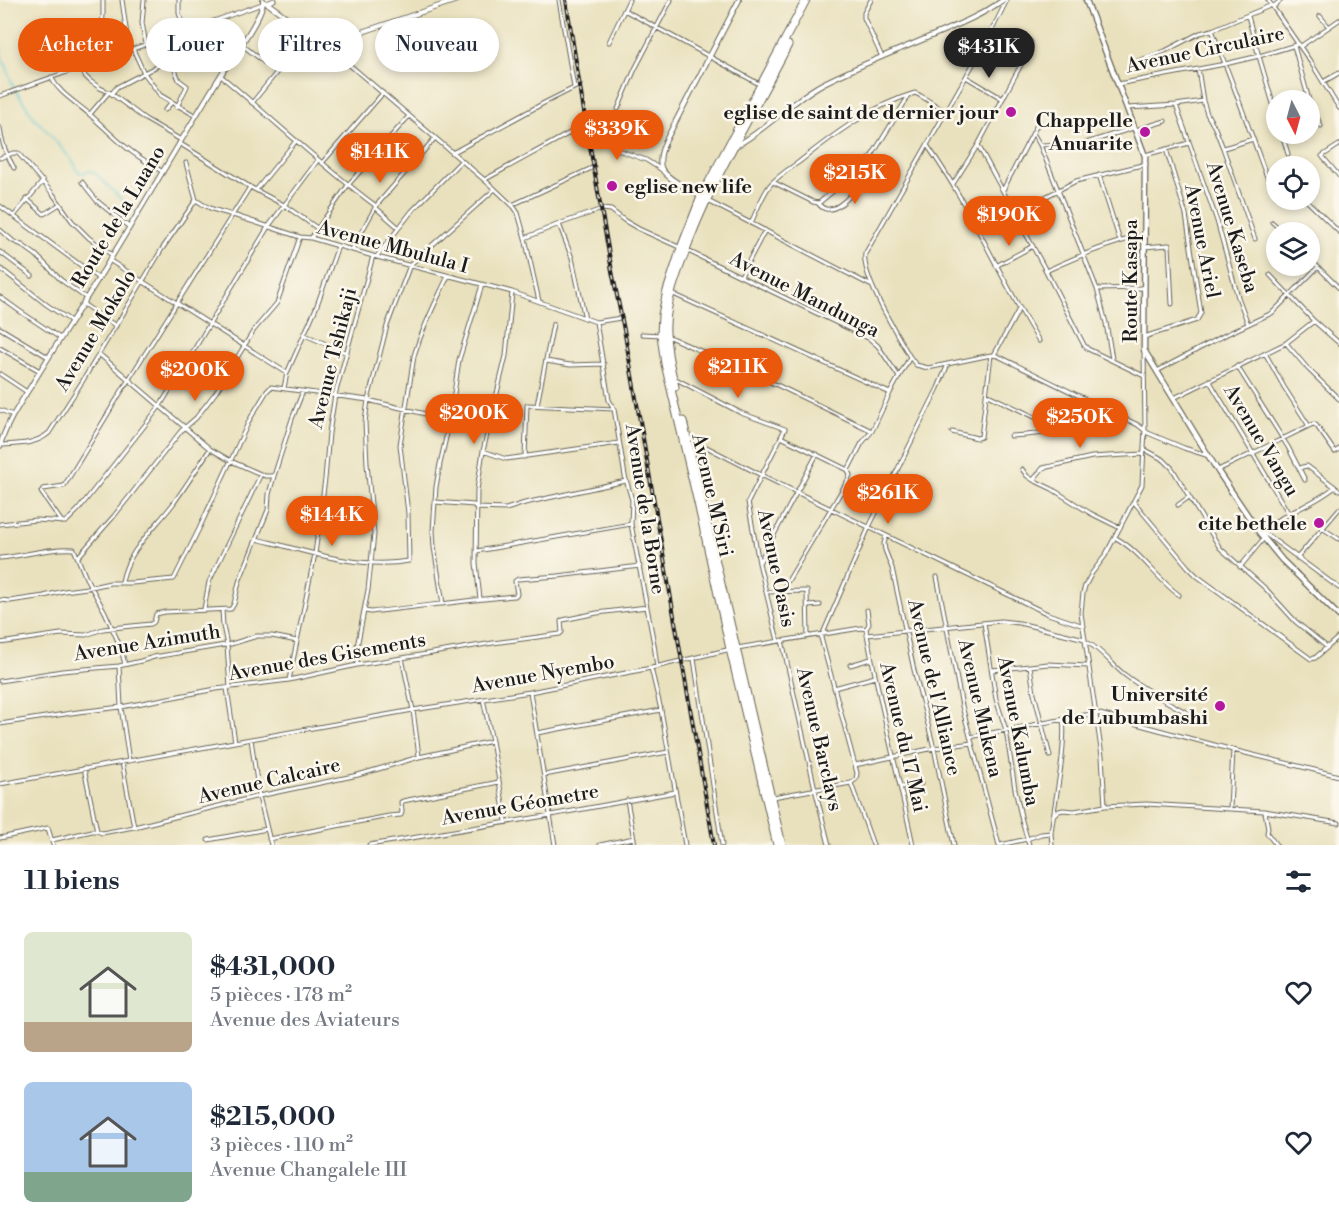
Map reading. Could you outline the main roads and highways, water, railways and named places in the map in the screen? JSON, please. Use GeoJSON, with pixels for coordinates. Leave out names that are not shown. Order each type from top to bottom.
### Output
{"type":"FeatureCollection","features":[{"type":"Feature","properties":{"kind":"highway","name":"Avenue M'Siri"},"geometry":{"type":"LineString","coordinates":[[730,148],[806,0]]}},
{"type":"Feature","properties":{"kind":"highway","name":"Avenue M'Siri"},"geometry":{"type":"LineString","coordinates":[[782,845],[698,503],[667,364],[663,336],[663,304],[704,198],[811,0]]}},
{"type":"Feature","properties":{"kind":"highway","name":"Avenue M'Siri"},"geometry":{"type":"LineString","coordinates":[[663,336],[671,292],[683,249]]}},
{"type":"Feature","properties":{"kind":"highway","name":"Avenue M'Siri"},"geometry":{"type":"LineString","coordinates":[[667,364],[673,378],[687,437],[777,845]]}},
{"type":"Feature","properties":{"kind":"main road","name":"Route Kasapa"},"geometry":{"type":"LineString","coordinates":[[1086,0],[1145,155],[1144,350],[1259,532],[1282,560],[1339,616]]}},
{"type":"Feature","properties":{"kind":"waterway"},"geometry":{"type":"LineString","coordinates":[[0,44],[2,59],[14,88],[36,120],[75,164],[76,170],[81,173],[90,171],[95,173],[133,211]]}},
{"type":"Feature","properties":{"kind":"railway"},"geometry":{"type":"LineString","coordinates":[[566,0],[714,845]]}},
{"type":"Feature","properties":{"kind":"place","name":"eglise de saint de dernier jour"},"geometry":{"type":"Point","coordinates":[1011,112]}},
{"type":"Feature","properties":{"kind":"place","name":"Chappelle Anuarite"},"geometry":{"type":"Point","coordinates":[1145,132]}},
{"type":"Feature","properties":{"kind":"place","name":"eglise new life"},"geometry":{"type":"Point","coordinates":[612,186]}},
{"type":"Feature","properties":{"kind":"place","name":"cite bethele"},"geometry":{"type":"Point","coordinates":[1319,523]}},
{"type":"Feature","properties":{"kind":"place","name":"Université de Lubumbashi"},"geometry":{"type":"Point","coordinates":[1220,706]}}]}
